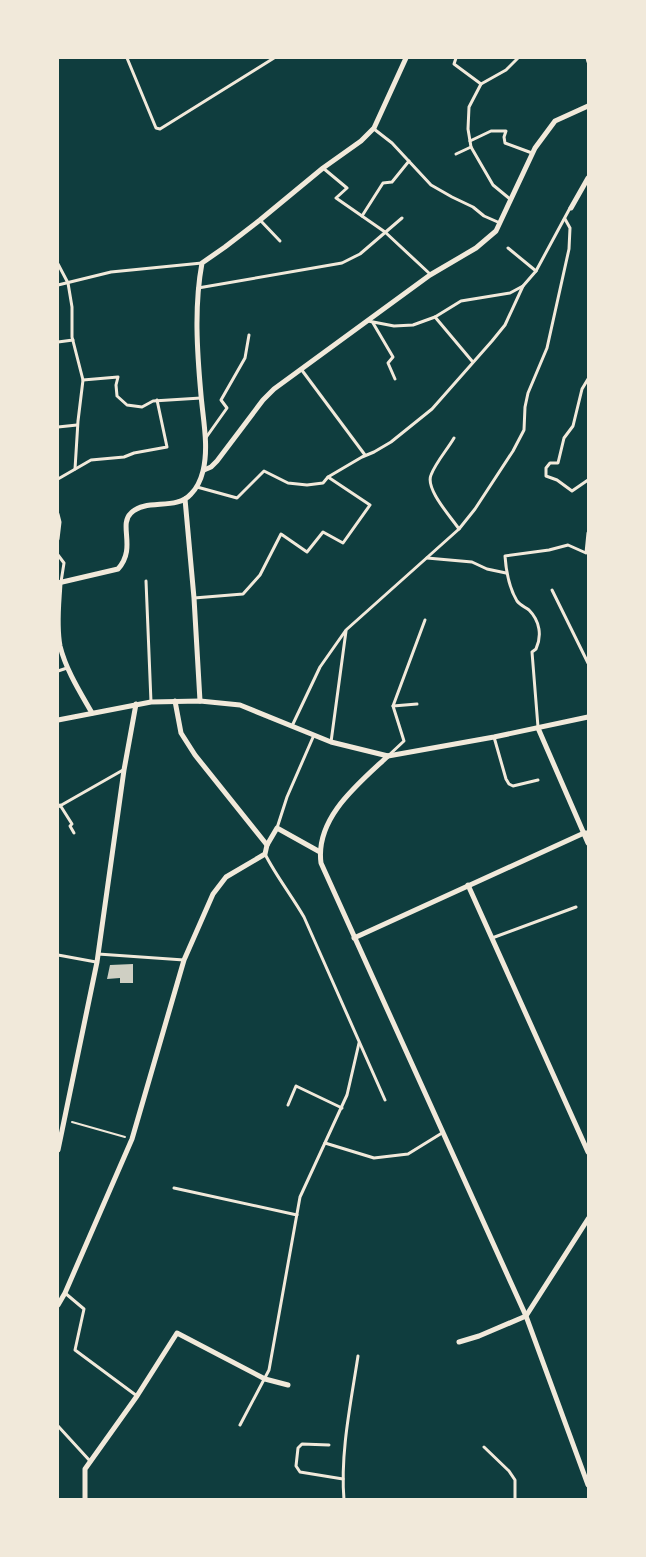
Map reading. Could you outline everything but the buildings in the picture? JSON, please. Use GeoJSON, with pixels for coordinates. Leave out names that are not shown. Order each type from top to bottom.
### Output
{"type":"FeatureCollection","features":[{"type":"Feature","properties":{"kind":"street"},"geometry":{"type":"LineString","coordinates":[[92,714],[67,668],[60,645],[58,619],[59,583],[118,569],[124,563],[128,549],[126,522],[130,514],[138,508],[185,500],[196,487],[204,470],[205,439],[201,398],[197,305],[202,263],[225,248],[323,168],[361,141],[374,128],[406,58]]}},
{"type":"Feature","properties":{"kind":"street"},"geometry":{"type":"LineString","coordinates":[[204,470],[217,461],[263,400],[274,390],[301,369],[370,322],[430,275],[476,248],[496,231],[533,153],[555,121],[588,106]]}},
{"type":"Feature","properties":{"kind":"street"},"geometry":{"type":"LineString","coordinates":[[571,208],[587,181]]}},
{"type":"Feature","properties":{"kind":"street"},"geometry":{"type":"LineString","coordinates":[[185,500],[194,598],[200,701]]}},
{"type":"Feature","properties":{"kind":"street"},"geometry":{"type":"LineString","coordinates":[[174,701],[181,733],[195,755],[267,846]]}},
{"type":"Feature","properties":{"kind":"street"},"geometry":{"type":"LineString","coordinates":[[58,720],[151,702],[200,701],[240,705],[331,742],[388,756],[494,737],[588,717]]}},
{"type":"Feature","properties":{"kind":"street"},"geometry":{"type":"LineString","coordinates":[[58,1150],[97,962],[124,770],[136,704]]}},
{"type":"Feature","properties":{"kind":"street"},"geometry":{"type":"LineString","coordinates":[[538,728],[586,833],[588,843]]}},
{"type":"Feature","properties":{"kind":"street"},"geometry":{"type":"LineString","coordinates":[[388,756],[346,795],[328,824],[320,852],[321,863],[526,1316],[588,1485]]}},
{"type":"Feature","properties":{"kind":"street"},"geometry":{"type":"LineString","coordinates":[[58,1305],[65,1293],[132,1138],[184,960],[212,894],[226,877],[265,854],[267,846],[277,828],[320,852]]}},
{"type":"Feature","properties":{"kind":"street"},"geometry":{"type":"LineString","coordinates":[[354,938],[586,833]]}},
{"type":"Feature","properties":{"kind":"street"},"geometry":{"type":"LineString","coordinates":[[468,885],[588,1152]]}},
{"type":"Feature","properties":{"kind":"street"},"geometry":{"type":"LineString","coordinates":[[459,1342],[479,1336],[526,1316],[588,1219]]}},
{"type":"Feature","properties":{"kind":"street"},"geometry":{"type":"LineString","coordinates":[[84,1500],[85,1469],[137,1396],[177,1333],[265,1378],[288,1385]]}},
{"type":"Feature","properties":{"kind":"lane"},"geometry":{"type":"LineString","coordinates":[[127,58],[156,128],[160,129],[274,58]]}},
{"type":"Feature","properties":{"kind":"lane"},"geometry":{"type":"LineString","coordinates":[[456,58],[454,64],[481,84]]}},
{"type":"Feature","properties":{"kind":"lane"},"geometry":{"type":"LineString","coordinates":[[511,199],[493,185],[470,147],[468,129],[469,107],[481,84],[506,70],[518,58]]}},
{"type":"Feature","properties":{"kind":"lane"},"geometry":{"type":"LineString","coordinates":[[587,58],[588,62]]}},
{"type":"Feature","properties":{"kind":"lane"},"geometry":{"type":"LineString","coordinates":[[374,128],[392,143],[431,185],[473,207],[484,216],[500,223]]}},
{"type":"Feature","properties":{"kind":"lane"},"geometry":{"type":"LineString","coordinates":[[470,141],[491,131],[506,131],[504,136],[505,143],[533,153]]}},
{"type":"Feature","properties":{"kind":"lane"},"geometry":{"type":"LineString","coordinates":[[456,154],[470,147]]}},
{"type":"Feature","properties":{"kind":"lane"},"geometry":{"type":"LineString","coordinates":[[362,216],[383,183],[392,182],[409,161]]}},
{"type":"Feature","properties":{"kind":"lane"},"geometry":{"type":"LineString","coordinates":[[323,168],[347,188],[336,198],[386,232],[430,275]]}},
{"type":"Feature","properties":{"kind":"lane"},"geometry":{"type":"LineString","coordinates":[[196,487],[236,498],[264,470],[288,483],[307,485],[323,482],[328,477],[391,442],[432,409],[505,325],[523,286],[536,272],[571,208]]}},
{"type":"Feature","properties":{"kind":"lane"},"geometry":{"type":"LineString","coordinates":[[198,288],[342,263],[360,254],[402,218]]}},
{"type":"Feature","properties":{"kind":"lane"},"geometry":{"type":"LineString","coordinates":[[292,727],[320,667],[346,630],[459,529],[475,509],[513,451],[524,430],[528,393],[547,348],[569,250],[570,228],[565,219]]}},
{"type":"Feature","properties":{"kind":"lane"},"geometry":{"type":"LineString","coordinates":[[260,220],[280,241]]}},
{"type":"Feature","properties":{"kind":"lane"},"geometry":{"type":"LineString","coordinates":[[508,248],[536,272]]}},
{"type":"Feature","properties":{"kind":"lane"},"geometry":{"type":"LineString","coordinates":[[58,285],[111,272],[202,263]]}},
{"type":"Feature","properties":{"kind":"lane"},"geometry":{"type":"LineString","coordinates":[[58,264],[68,283],[72,307],[72,340],[83,380],[74,469]]}},
{"type":"Feature","properties":{"kind":"lane"},"geometry":{"type":"LineString","coordinates":[[370,322],[394,326],[413,325],[435,317],[460,301],[510,293],[523,286]]}},
{"type":"Feature","properties":{"kind":"lane"},"geometry":{"type":"LineString","coordinates":[[435,317],[472,362]]}},
{"type":"Feature","properties":{"kind":"lane"},"geometry":{"type":"LineString","coordinates":[[370,322],[393,357],[388,363],[395,379]]}},
{"type":"Feature","properties":{"kind":"lane"},"geometry":{"type":"LineString","coordinates":[[205,439],[227,408],[221,400],[245,358],[249,335]]}},
{"type":"Feature","properties":{"kind":"lane"},"geometry":{"type":"LineString","coordinates":[[58,342],[72,340]]}},
{"type":"Feature","properties":{"kind":"lane"},"geometry":{"type":"LineString","coordinates":[[301,369],[366,456]]}},
{"type":"Feature","properties":{"kind":"lane"},"geometry":{"type":"LineString","coordinates":[[83,380],[118,377],[116,385],[117,396],[127,405],[142,407],[153,400],[201,398]]}},
{"type":"Feature","properties":{"kind":"lane"},"geometry":{"type":"LineString","coordinates":[[588,379],[582,389],[573,426],[564,438],[558,463],[550,463],[546,468],[546,476],[557,480],[572,491],[588,481]]}},
{"type":"Feature","properties":{"kind":"lane"},"geometry":{"type":"LineString","coordinates":[[58,479],[91,460],[124,456],[167,447],[157,400]]}},
{"type":"Feature","properties":{"kind":"lane"},"geometry":{"type":"LineString","coordinates":[[58,427],[77,425]]}},
{"type":"Feature","properties":{"kind":"lane"},"geometry":{"type":"LineString","coordinates":[[454,438],[430,475],[430,483],[441,504],[459,529]]}},
{"type":"Feature","properties":{"kind":"lane"},"geometry":{"type":"LineString","coordinates":[[194,598],[243,594],[260,575],[281,534],[307,552],[323,532],[343,543],[370,505],[328,477]]}},
{"type":"Feature","properties":{"kind":"lane"},"geometry":{"type":"LineString","coordinates":[[58,514],[60,528],[58,539]]}},
{"type":"Feature","properties":{"kind":"lane"},"geometry":{"type":"LineString","coordinates":[[538,728],[532,652],[536,650],[539,643],[540,630],[538,621],[517,601],[506,573],[505,556],[549,550],[568,545],[586,553],[588,532]]}},
{"type":"Feature","properties":{"kind":"lane"},"geometry":{"type":"LineString","coordinates":[[58,555],[64,563],[59,583]]}},
{"type":"Feature","properties":{"kind":"lane"},"geometry":{"type":"LineString","coordinates":[[427,558],[472,562],[487,569],[506,573]]}},
{"type":"Feature","properties":{"kind":"lane"},"geometry":{"type":"LineString","coordinates":[[146,581],[151,702]]}},
{"type":"Feature","properties":{"kind":"lane"},"geometry":{"type":"LineString","coordinates":[[552,590],[588,663]]}},
{"type":"Feature","properties":{"kind":"lane"},"geometry":{"type":"LineString","coordinates":[[388,756],[404,741],[393,706],[425,620]]}},
{"type":"Feature","properties":{"kind":"lane"},"geometry":{"type":"LineString","coordinates":[[331,742],[346,630]]}},
{"type":"Feature","properties":{"kind":"lane"},"geometry":{"type":"LineString","coordinates":[[58,671],[67,668]]}},
{"type":"Feature","properties":{"kind":"lane"},"geometry":{"type":"LineString","coordinates":[[393,706],[417,704]]}},
{"type":"Feature","properties":{"kind":"lane"},"geometry":{"type":"LineString","coordinates":[[277,828],[314,735]]}},
{"type":"Feature","properties":{"kind":"lane"},"geometry":{"type":"LineString","coordinates":[[494,737],[508,784],[513,786],[538,780]]}},
{"type":"Feature","properties":{"kind":"lane"},"geometry":{"type":"LineString","coordinates":[[74,833],[70,826],[72,824],[59,806],[124,770]]}},
{"type":"Feature","properties":{"kind":"lane"},"geometry":{"type":"LineString","coordinates":[[265,854],[272,870],[288,890],[304,917],[385,1100]]}},
{"type":"Feature","properties":{"kind":"lane"},"geometry":{"type":"LineString","coordinates":[[492,938],[576,907]]}},
{"type":"Feature","properties":{"kind":"lane"},"geometry":{"type":"LineString","coordinates":[[98,954],[184,960]]}},
{"type":"Feature","properties":{"kind":"lane"},"geometry":{"type":"LineString","coordinates":[[58,955],[97,962]]}},
{"type":"Feature","properties":{"kind":"lane"},"geometry":{"type":"LineString","coordinates":[[240,1425],[269,1370],[300,1196],[342,1108],[359,1043]]}},
{"type":"Feature","properties":{"kind":"lane"},"geometry":{"type":"LineString","coordinates":[[288,1105],[296,1086],[342,1108]]}},
{"type":"Feature","properties":{"kind":"lane"},"geometry":{"type":"LineString","coordinates":[[326,1143],[374,1158],[408,1154],[442,1133]]}},
{"type":"Feature","properties":{"kind":"lane"},"geometry":{"type":"LineString","coordinates":[[174,1188],[297,1215]]}},
{"type":"Feature","properties":{"kind":"lane"},"geometry":{"type":"LineString","coordinates":[[65,1293],[84,1310],[76,1350],[137,1396]]}},
{"type":"Feature","properties":{"kind":"lane"},"geometry":{"type":"LineString","coordinates":[[344,1500],[343,1479],[349,1417],[358,1356]]}},
{"type":"Feature","properties":{"kind":"lane"},"geometry":{"type":"LineString","coordinates":[[58,1426],[90,1462]]}},
{"type":"Feature","properties":{"kind":"lane"},"geometry":{"type":"LineString","coordinates":[[328,1445],[302,1444],[298,1448],[296,1466],[300,1472],[343,1479]]}},
{"type":"Feature","properties":{"kind":"lane"},"geometry":{"type":"LineString","coordinates":[[484,1447],[509,1471],[515,1480],[515,1500]]}},
{"type":"Feature","properties":{"kind":"path"},"geometry":{"type":"LineString","coordinates":[[64,1120],[132,1138]]}}]}
